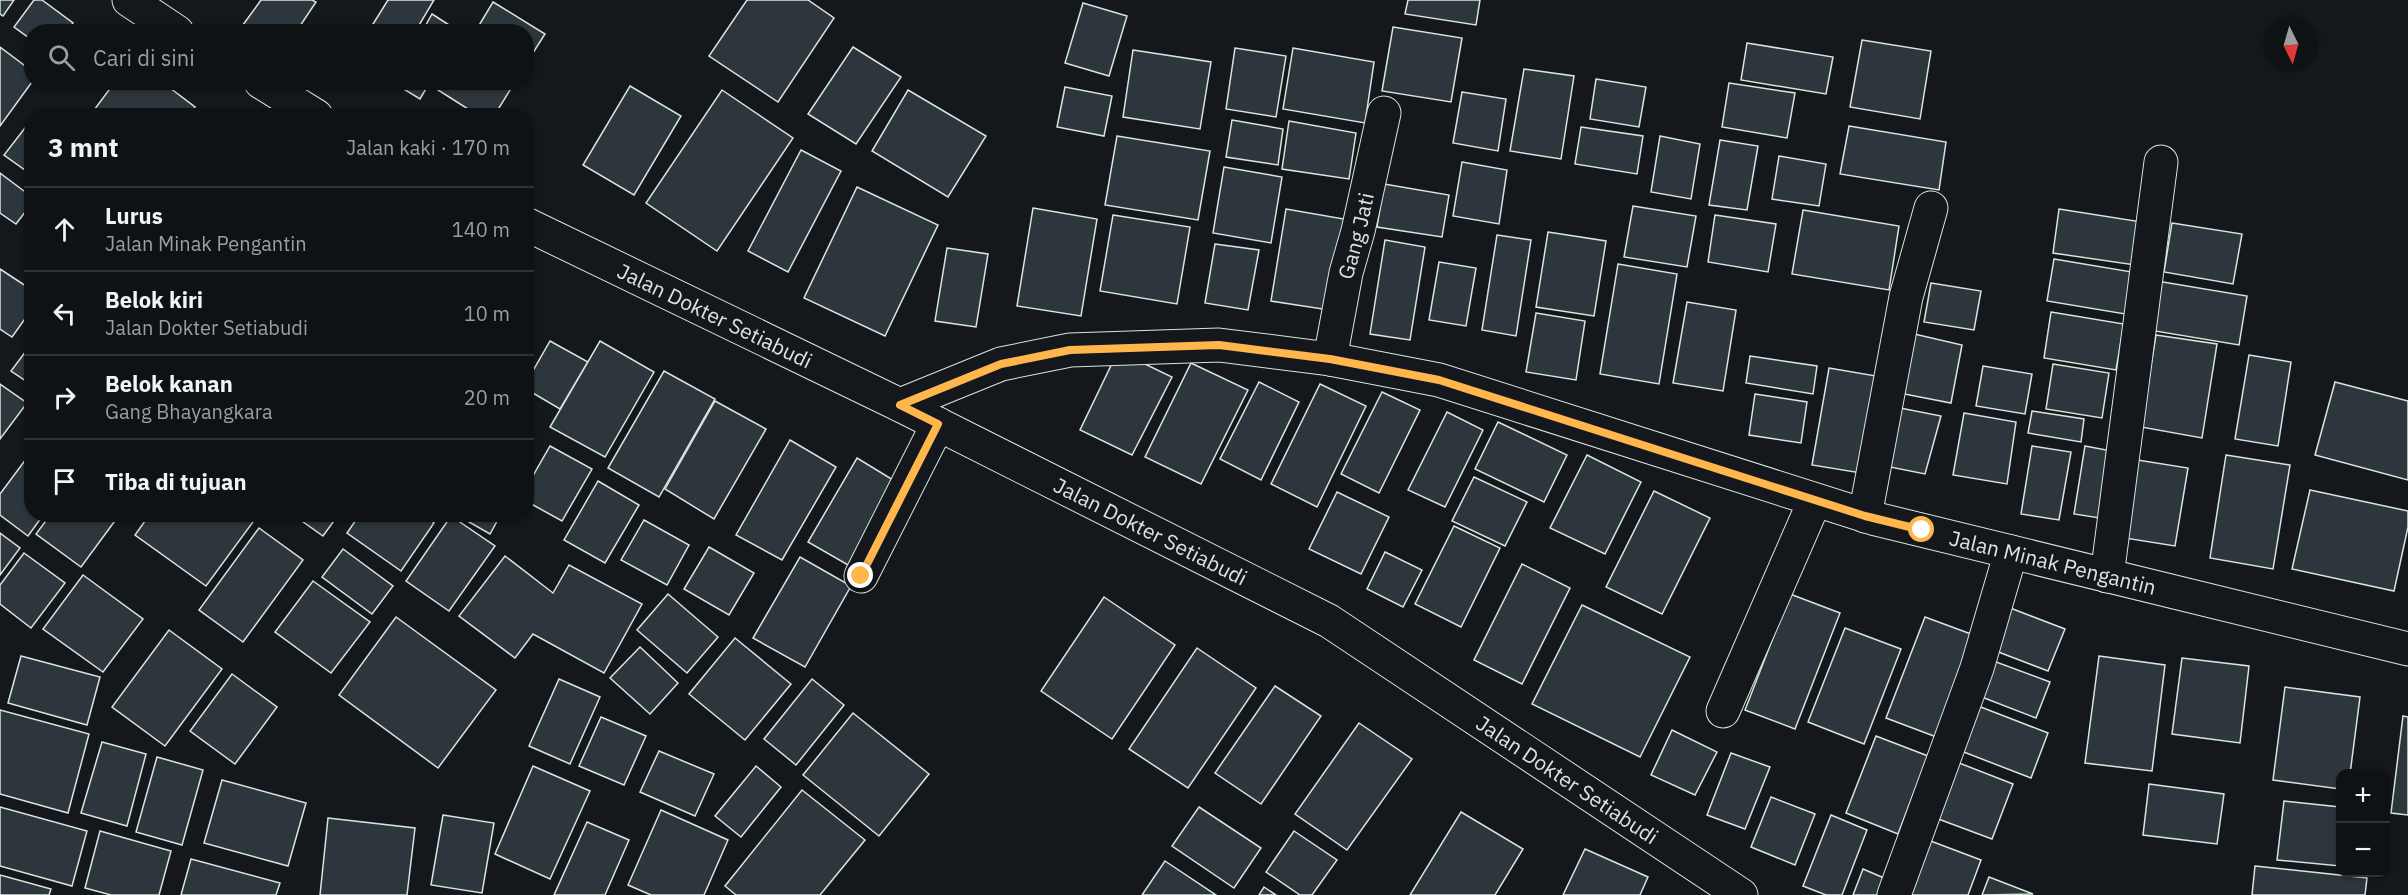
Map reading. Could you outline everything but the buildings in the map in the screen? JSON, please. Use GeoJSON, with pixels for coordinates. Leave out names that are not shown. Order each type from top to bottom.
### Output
{"type":"FeatureCollection","features":[{"type":"Feature","properties":{"kind":"street"},"geometry":{"type":"LineString","coordinates":[[129,0],[165,24]]}},
{"type":"Feature","properties":{"kind":"street"},"geometry":{"type":"LineString","coordinates":[[274,90],[303,108]]}},
{"type":"Feature","properties":{"kind":"street","name":"Gang Jati"},"geometry":{"type":"LineString","coordinates":[[1330,359],[1346,273],[1358,231],[1384,113]]}},
{"type":"Feature","properties":{"kind":"street"},"geometry":{"type":"LineString","coordinates":[[2107,576],[2161,162]]}},
{"type":"Feature","properties":{"kind":"street"},"geometry":{"type":"LineString","coordinates":[[1865,516],[1906,297],[1931,208]]}},
{"type":"Feature","properties":{"kind":"street","name":"Jalan Dokter Setiabudi"},"geometry":{"type":"LineString","coordinates":[[534,229],[900,405],[1329,621],[1741,895]]}},
{"type":"Feature","properties":{"kind":"street","name":"Jalan Minak Pengantin"},"geometry":{"type":"LineString","coordinates":[[900,405],[1001,364],[1070,350],[1219,345],[1330,359],[1439,380],[1865,516],[2408,649]]}},
{"type":"Feature","properties":{"kind":"street"},"geometry":{"type":"LineString","coordinates":[[861,576],[938,424]]}},
{"type":"Feature","properties":{"kind":"street"},"geometry":{"type":"LineString","coordinates":[[1723,711],[1815,500]]}},
{"type":"Feature","properties":{"kind":"street"},"geometry":{"type":"LineString","coordinates":[[1894,895],[1977,668],[2011,552]]}},
{"type":"Feature","properties":{"kind":"route"},"geometry":{"type":"LineString","coordinates":[[861,576],[938,424],[900,405],[1001,364],[1070,350],[1219,345],[1330,359],[1439,380],[1865,516],[1922,530]]}}]}
